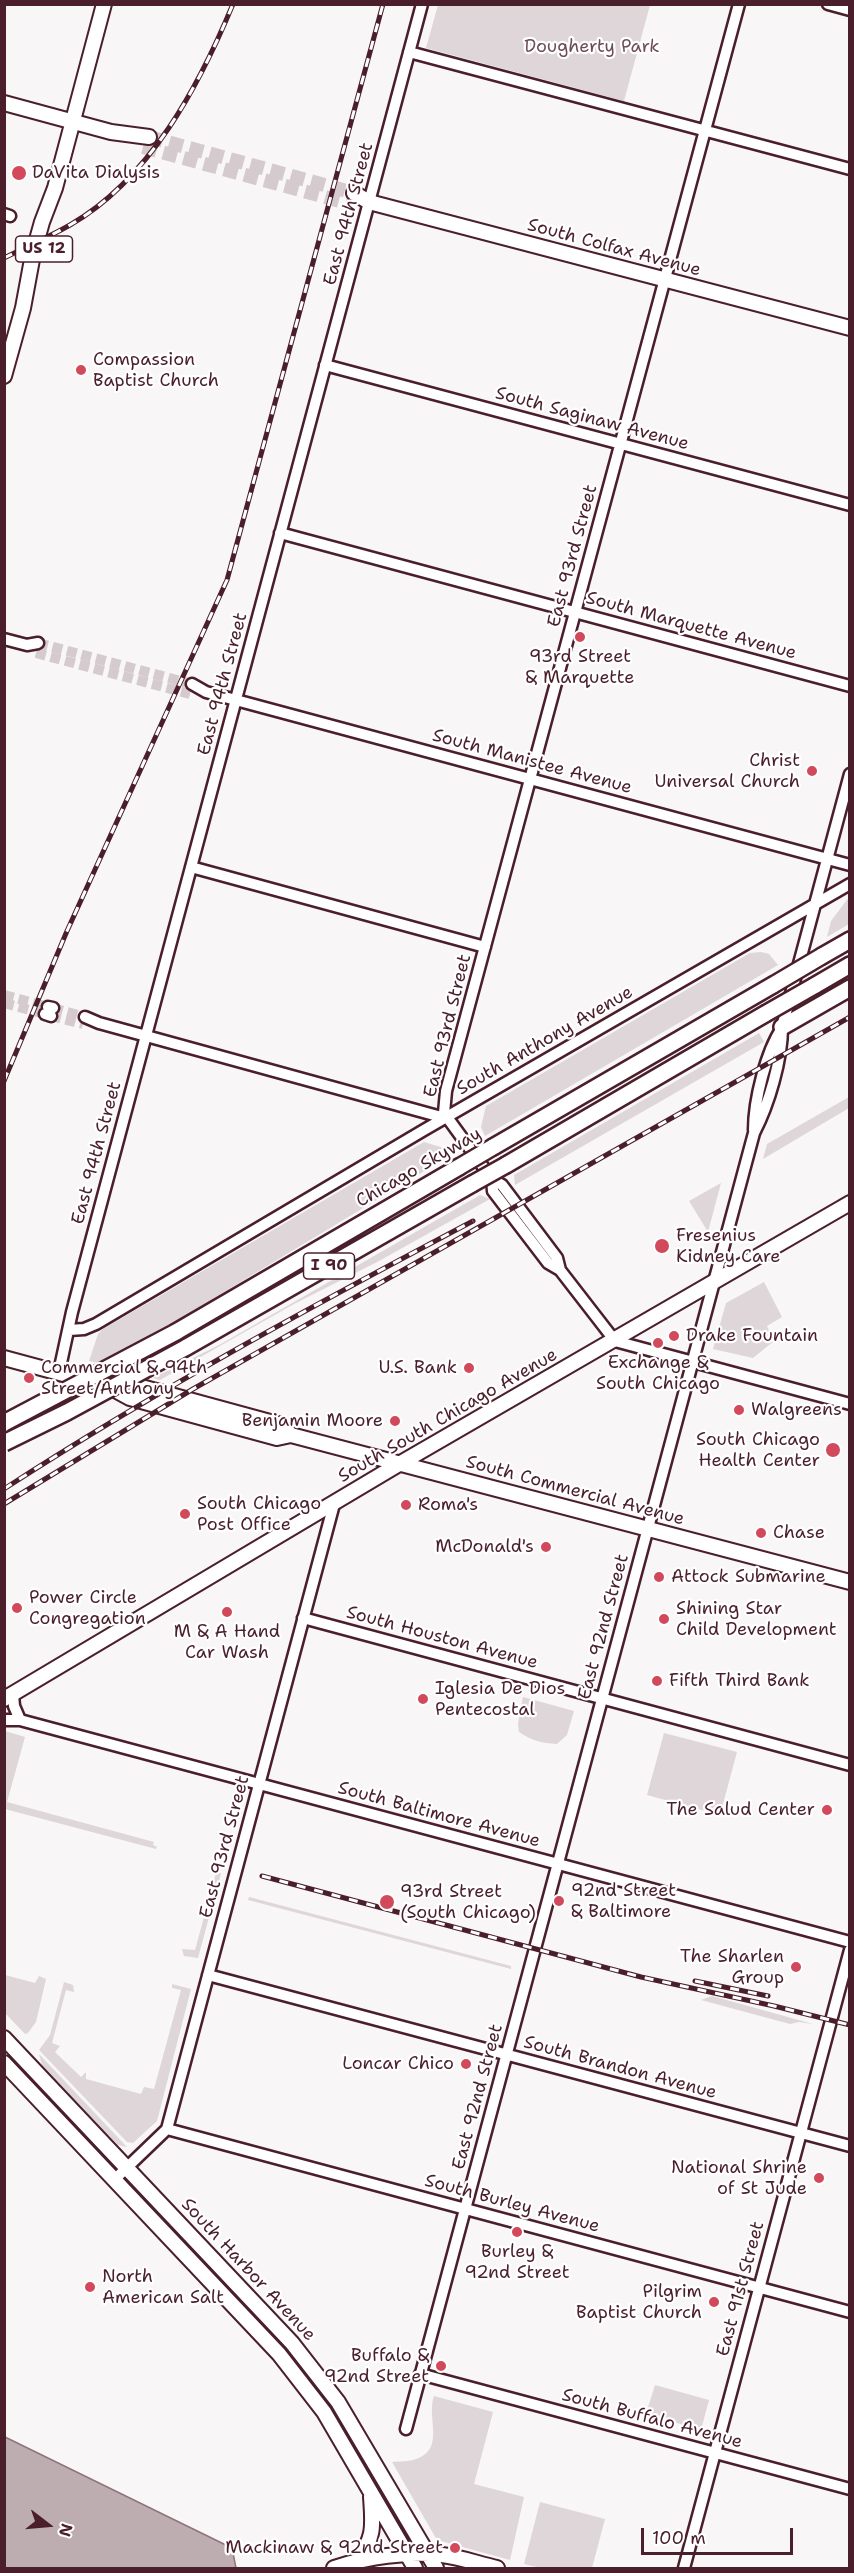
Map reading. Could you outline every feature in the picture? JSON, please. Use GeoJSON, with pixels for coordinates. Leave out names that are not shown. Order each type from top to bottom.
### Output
{"type":"FeatureCollection","features":[{"type":"Feature","properties":{"kind":"highway","name":"Chicago Skyway"},"geometry":{"type":"LineString","coordinates":[[4,1423],[176,1332],[849,940]]}},
{"type":"Feature","properties":{"kind":"highway","name":"I 90"},"geometry":{"type":"LineString","coordinates":[[4,1443],[77,1407],[185,1348],[506,1165],[849,965]]}},
{"type":"Feature","properties":{"kind":"highway"},"geometry":{"type":"LineString","coordinates":[[782,1028],[849,988]]}},
{"type":"Feature","properties":{"kind":"main road","name":"US 12"},"geometry":{"type":"LineString","coordinates":[[4,376],[50,224],[55,188],[105,4]]}},
{"type":"Feature","properties":{"kind":"main road"},"geometry":{"type":"LineString","coordinates":[[4,104],[146,142]]}},
{"type":"Feature","properties":{"kind":"main road","name":"South Colfax Avenue"},"geometry":{"type":"LineString","coordinates":[[353,198],[849,328]]}},
{"type":"Feature","properties":{"kind":"main road","name":"South South Chicago Avenue"},"geometry":{"type":"LineString","coordinates":[[9,1697],[399,1464],[615,1341],[849,1203]]}},
{"type":"Feature","properties":{"kind":"main road","name":"South Commercial Avenue"},"geometry":{"type":"LineString","coordinates":[[4,1358],[108,1386],[130,1398],[277,1438],[291,1435],[849,1582]]}},
{"type":"Feature","properties":{"kind":"main road","name":"South Harbor Avenue"},"geometry":{"type":"LineString","coordinates":[[4,2038],[292,2343],[316,2372],[338,2402],[436,2568]]}},
{"type":"Feature","properties":{"kind":"main road","name":"South Harbor Avenue"},"geometry":{"type":"LineString","coordinates":[[4,2063],[279,2354],[324,2412],[415,2568]]}},
{"type":"Feature","properties":{"kind":"main road"},"geometry":{"type":"LineString","coordinates":[[357,2561],[374,2530],[370,2492]]}},
{"type":"Feature","properties":{"kind":"main road"},"geometry":{"type":"LineString","coordinates":[[334,2568],[370,2558],[442,2555],[497,2568]]}},
{"type":"Feature","properties":{"kind":"street","name":"East 94th Street"},"geometry":{"type":"LineString","coordinates":[[59,1372],[72,1312],[422,4]]}},
{"type":"Feature","properties":{"kind":"street","name":"East 93rd Street"},"geometry":{"type":"LineString","coordinates":[[445,1118],[446,1091],[739,4]]}},
{"type":"Feature","properties":{"kind":"street"},"geometry":{"type":"LineString","coordinates":[[828,4],[849,10]]}},
{"type":"Feature","properties":{"kind":"street"},"geometry":{"type":"LineString","coordinates":[[410,52],[849,169]]}},
{"type":"Feature","properties":{"kind":"street","name":"South Saginaw Avenue"},"geometry":{"type":"LineString","coordinates":[[326,365],[849,505]]}},
{"type":"Feature","properties":{"kind":"street","name":"South Marquette Avenue"},"geometry":{"type":"LineString","coordinates":[[280,533],[849,686]]}},
{"type":"Feature","properties":{"kind":"street"},"geometry":{"type":"LineString","coordinates":[[4,639],[33,647]]}},
{"type":"Feature","properties":{"kind":"street","name":"South Manistee Avenue"},"geometry":{"type":"LineString","coordinates":[[191,689],[849,865]]}},
{"type":"Feature","properties":{"kind":"street","name":"East 92nd Street"},"geometry":{"type":"LineString","coordinates":[[406,2430],[691,1362],[754,1133],[763,1115],[782,1044],[782,1028],[849,774]]}},
{"type":"Feature","properties":{"kind":"street"},"geometry":{"type":"LineString","coordinates":[[191,867],[485,947]]}},
{"type":"Feature","properties":{"kind":"street","name":"South Anthony Avenue"},"geometry":{"type":"LineString","coordinates":[[69,1330],[84,1329],[96,1324],[849,884]]}},
{"type":"Feature","properties":{"kind":"street"},"geometry":{"type":"LineString","coordinates":[[84,1021],[99,1023],[445,1118],[492,1179],[502,1185],[557,1258],[560,1270],[615,1341],[849,1404]]}},
{"type":"Feature","properties":{"kind":"street","name":"East 93rd Street"},"geometry":{"type":"LineString","coordinates":[[167,2129],[334,1504]]}},
{"type":"Feature","properties":{"kind":"street","name":"South Houston Avenue"},"geometry":{"type":"LineString","coordinates":[[303,1618],[849,1765]]}},
{"type":"Feature","properties":{"kind":"street"},"geometry":{"type":"LineString","coordinates":[[9,1697],[21,1720]]}},
{"type":"Feature","properties":{"kind":"street","name":"South Baltimore Avenue"},"geometry":{"type":"LineString","coordinates":[[4,1720],[21,1720],[849,1942]]}},
{"type":"Feature","properties":{"kind":"street","name":"East 91st Street"},"geometry":{"type":"LineString","coordinates":[[684,2568],[849,1950]]}},
{"type":"Feature","properties":{"kind":"street","name":"South Brandon Avenue"},"geometry":{"type":"LineString","coordinates":[[208,1975],[849,2146]]}},
{"type":"Feature","properties":{"kind":"street"},"geometry":{"type":"LineString","coordinates":[[114,2180],[167,2129]]}},
{"type":"Feature","properties":{"kind":"street","name":"South Burley Avenue"},"geometry":{"type":"LineString","coordinates":[[167,2129],[849,2312]]}},
{"type":"Feature","properties":{"kind":"street","name":"South Buffalo Avenue"},"geometry":{"type":"LineString","coordinates":[[420,2374],[849,2489]]}},
{"type":"Feature","properties":{"kind":"green space","name":"Dougherty Park"},"geometry":{"type":"Polygon","coordinates":[[[438,4],[650,5],[624,101],[426,48],[438,4]]]}},
{"type":"Feature","properties":{"kind":"green space"},"geometry":{"type":"Polygon","coordinates":[[[849,897],[849,924],[827,937],[831,921],[849,897]]]}},
{"type":"Feature","properties":{"kind":"green space"},"geometry":{"type":"Polygon","coordinates":[[[750,953],[769,954],[778,965],[485,1136],[481,1127],[486,1106],[750,953]]]}},
{"type":"Feature","properties":{"kind":"green space"},"geometry":{"type":"Polygon","coordinates":[[[759,1033],[764,1042],[515,1185],[514,1175],[759,1033]]]}},
{"type":"Feature","properties":{"kind":"green space"},"geometry":{"type":"Polygon","coordinates":[[[849,1097],[849,1108],[763,1159],[767,1144],[849,1097]]]}},
{"type":"Feature","properties":{"kind":"green space"},"geometry":{"type":"Polygon","coordinates":[[[424,1142],[444,1148],[451,1155],[171,1324],[99,1363],[89,1361],[98,1334],[103,1329],[424,1142]]]}},
{"type":"Feature","properties":{"kind":"green space"},"geometry":{"type":"Polygon","coordinates":[[[721,1183],[708,1232],[689,1201],[721,1183]]]}},
{"type":"Feature","properties":{"kind":"green space"},"geometry":{"type":"Polygon","coordinates":[[[480,1195],[490,1199],[379,1261],[294,1304],[160,1380],[153,1378],[221,1344],[480,1195]]]}},
{"type":"Feature","properties":{"kind":"green space"},"geometry":{"type":"Polygon","coordinates":[[[764,1282],[782,1317],[767,1326],[774,1341],[753,1358],[713,1349],[726,1303],[764,1282]]]}},
{"type":"Feature","properties":{"kind":"green space"},"geometry":{"type":"Polygon","coordinates":[[[523,1697],[574,1711],[567,1735],[557,1744],[537,1741],[519,1732],[518,1724],[523,1697]]]}},
{"type":"Feature","properties":{"kind":"green space"},"geometry":{"type":"Polygon","coordinates":[[[5,1731],[25,1737],[7,1802],[154,1842],[156,1849],[5,1809],[5,1731]]]}},
{"type":"Feature","properties":{"kind":"green space"},"geometry":{"type":"Polygon","coordinates":[[[664,1733],[737,1752],[720,1815],[647,1795],[664,1733]]]}},
{"type":"Feature","properties":{"kind":"green space"},"geometry":{"type":"Polygon","coordinates":[[[216,1873],[221,1873],[198,1958],[184,1956],[182,1949],[195,1950],[216,1873]]]}},
{"type":"Feature","properties":{"kind":"green space"},"geometry":{"type":"Polygon","coordinates":[[[249,1897],[511,1966],[511,1969],[248,1900],[249,1897]]]}},
{"type":"Feature","properties":{"kind":"green space"},"geometry":{"type":"Polygon","coordinates":[[[5,1975],[35,1983],[39,1976],[46,1979],[36,2022],[28,2033],[25,2034],[5,2013],[5,1975]]]}},
{"type":"Feature","properties":{"kind":"green space"},"geometry":{"type":"Polygon","coordinates":[[[64,1982],[73,1985],[74,1992],[66,1990],[52,2043],[60,2046],[55,2052],[81,2077],[86,2072],[86,2079],[141,2094],[144,2087],[154,2089],[181,1990],[172,1988],[172,1984],[191,1989],[157,2121],[133,2143],[127,2142],[39,2050],[50,2035],[64,1982]]]}},
{"type":"Feature","properties":{"kind":"green space"},"geometry":{"type":"Polygon","coordinates":[[[712,1996],[813,2024],[799,2022],[790,2024],[701,2000],[712,1996]]]}},
{"type":"Feature","properties":{"kind":"green space"},"geometry":{"type":"Polygon","coordinates":[[[39,2054],[127,2147],[118,2145],[108,2135],[42,2065],[39,2054]]]}},
{"type":"Feature","properties":{"kind":"green space"},"geometry":{"type":"Polygon","coordinates":[[[655,2385],[709,2400],[701,2430],[646,2414],[655,2385]]]}},
{"type":"Feature","properties":{"kind":"green space"},"geometry":{"type":"Polygon","coordinates":[[[434,2396],[493,2412],[474,2484],[524,2497],[510,2560],[437,2540],[392,2462],[416,2459],[430,2448],[433,2440],[434,2396]]]}},
{"type":"Feature","properties":{"kind":"green space"},"geometry":{"type":"Polygon","coordinates":[[[540,2502],[605,2519],[592,2568],[541,2568],[524,2564],[540,2502]]]}},
{"type":"Feature","properties":{"kind":"shaded area"},"geometry":{"type":"Polygon","coordinates":[[[5,2437],[232,2548],[236,2568],[5,2568],[5,2437]]]}},
{"type":"Feature","properties":{"kind":"tunnel"},"geometry":{"type":"LineString","coordinates":[[149,137],[354,193]]}},
{"type":"Feature","properties":{"kind":"tunnel"},"geometry":{"type":"LineString","coordinates":[[143,147],[351,204]]}},
{"type":"Feature","properties":{"kind":"tunnel"},"geometry":{"type":"LineString","coordinates":[[38,643],[192,684]]}},
{"type":"Feature","properties":{"kind":"tunnel"},"geometry":{"type":"LineString","coordinates":[[36,653],[190,694]]}},
{"type":"Feature","properties":{"kind":"tunnel"},"geometry":{"type":"LineString","coordinates":[[4,995],[48,1007]]}},
{"type":"Feature","properties":{"kind":"tunnel"},"geometry":{"type":"LineString","coordinates":[[4,1003],[45,1014]]}},
{"type":"Feature","properties":{"kind":"tunnel"},"geometry":{"type":"LineString","coordinates":[[53,1008],[85,1017]]}},
{"type":"Feature","properties":{"kind":"tunnel"},"geometry":{"type":"LineString","coordinates":[[51,1016],[83,1024]]}},
{"type":"Feature","properties":{"kind":"railway"},"geometry":{"type":"LineString","coordinates":[[4,258],[70,225],[99,206],[124,183],[148,156],[188,98],[233,4]]}},
{"type":"Feature","properties":{"kind":"railway"},"geometry":{"type":"LineString","coordinates":[[4,1081],[67,931],[227,580],[383,4]]}},
{"type":"Feature","properties":{"kind":"railway"},"geometry":{"type":"LineString","coordinates":[[4,1504],[193,1389],[850,1017]]}},
{"type":"Feature","properties":{"kind":"railway"},"geometry":{"type":"LineString","coordinates":[[4,1489],[177,1383],[473,1221]]}},
{"type":"Feature","properties":{"kind":"railway"},"geometry":{"type":"LineString","coordinates":[[262,1876],[641,1977],[850,2025]]}},
{"type":"Feature","properties":{"kind":"railway"},"geometry":{"type":"LineString","coordinates":[[695,1981],[768,1996]]}},
{"type":"Feature","properties":{"kind":"place","name":"DaVita Dialysis"},"geometry":{"type":"Point","coordinates":[19,173]}},
{"type":"Feature","properties":{"kind":"place","name":"Compassion Baptist Church"},"geometry":{"type":"Point","coordinates":[81,370]}},
{"type":"Feature","properties":{"kind":"place","name":"93rd Street & Marquette"},"geometry":{"type":"Point","coordinates":[580,637]}},
{"type":"Feature","properties":{"kind":"place","name":"Christ Universal Church"},"geometry":{"type":"Point","coordinates":[812,771]}},
{"type":"Feature","properties":{"kind":"place","name":"Fresenius Kidney Care"},"geometry":{"type":"Point","coordinates":[662,1246]}},
{"type":"Feature","properties":{"kind":"place","name":"Drake Fountain"},"geometry":{"type":"Point","coordinates":[674,1336]}},
{"type":"Feature","properties":{"kind":"place","name":"Exchange & South Chicago"},"geometry":{"type":"Point","coordinates":[658,1343]}},
{"type":"Feature","properties":{"kind":"place","name":"U.S. Bank"},"geometry":{"type":"Point","coordinates":[469,1368]}},
{"type":"Feature","properties":{"kind":"place","name":"Commercial & 94th Street/Anthony"},"geometry":{"type":"Point","coordinates":[29,1378]}},
{"type":"Feature","properties":{"kind":"place","name":"Walgreens"},"geometry":{"type":"Point","coordinates":[739,1410]}},
{"type":"Feature","properties":{"kind":"place","name":"Benjamin Moore"},"geometry":{"type":"Point","coordinates":[395,1421]}},
{"type":"Feature","properties":{"kind":"place","name":"South Chicago Health Center"},"geometry":{"type":"Point","coordinates":[833,1450]}},
{"type":"Feature","properties":{"kind":"place","name":"Roma's"},"geometry":{"type":"Point","coordinates":[406,1505]}},
{"type":"Feature","properties":{"kind":"place","name":"South Chicago Post Office"},"geometry":{"type":"Point","coordinates":[185,1514]}},
{"type":"Feature","properties":{"kind":"place","name":"Chase"},"geometry":{"type":"Point","coordinates":[761,1533]}},
{"type":"Feature","properties":{"kind":"place","name":"McDonald's"},"geometry":{"type":"Point","coordinates":[546,1547]}},
{"type":"Feature","properties":{"kind":"place","name":"Attock Submarine"},"geometry":{"type":"Point","coordinates":[659,1577]}},
{"type":"Feature","properties":{"kind":"place","name":"Power Circle Congregation"},"geometry":{"type":"Point","coordinates":[17,1608]}},
{"type":"Feature","properties":{"kind":"place","name":"M & A Hand Car Wash"},"geometry":{"type":"Point","coordinates":[227,1612]}},
{"type":"Feature","properties":{"kind":"place","name":"Shining Star Child Development"},"geometry":{"type":"Point","coordinates":[664,1619]}},
{"type":"Feature","properties":{"kind":"place","name":"Fifth Third Bank"},"geometry":{"type":"Point","coordinates":[657,1681]}},
{"type":"Feature","properties":{"kind":"place","name":"Iglesia De Dios Pentecostal"},"geometry":{"type":"Point","coordinates":[423,1699]}},
{"type":"Feature","properties":{"kind":"place","name":"The Salud Center"},"geometry":{"type":"Point","coordinates":[827,1810]}},
{"type":"Feature","properties":{"kind":"place","name":"92nd Street & Baltimore"},"geometry":{"type":"Point","coordinates":[559,1901]}},
{"type":"Feature","properties":{"kind":"place","name":"93rd Street (South Chicago)"},"geometry":{"type":"Point","coordinates":[387,1902]}},
{"type":"Feature","properties":{"kind":"place","name":"The Sharlen Group"},"geometry":{"type":"Point","coordinates":[796,1967]}},
{"type":"Feature","properties":{"kind":"place","name":"Loncar Chico"},"geometry":{"type":"Point","coordinates":[466,2064]}},
{"type":"Feature","properties":{"kind":"place","name":"National Shrine of St Jude"},"geometry":{"type":"Point","coordinates":[819,2178]}},
{"type":"Feature","properties":{"kind":"place","name":"Burley & 92nd Street"},"geometry":{"type":"Point","coordinates":[517,2232]}},
{"type":"Feature","properties":{"kind":"place","name":"North American Salt"},"geometry":{"type":"Point","coordinates":[90,2287]}},
{"type":"Feature","properties":{"kind":"place","name":"Pilgrim Baptist Church"},"geometry":{"type":"Point","coordinates":[714,2302]}},
{"type":"Feature","properties":{"kind":"place","name":"Buffalo & 92nd Street"},"geometry":{"type":"Point","coordinates":[441,2366]}},
{"type":"Feature","properties":{"kind":"place","name":"Mackinaw & 92nd Street"},"geometry":{"type":"Point","coordinates":[455,2548]}}]}
